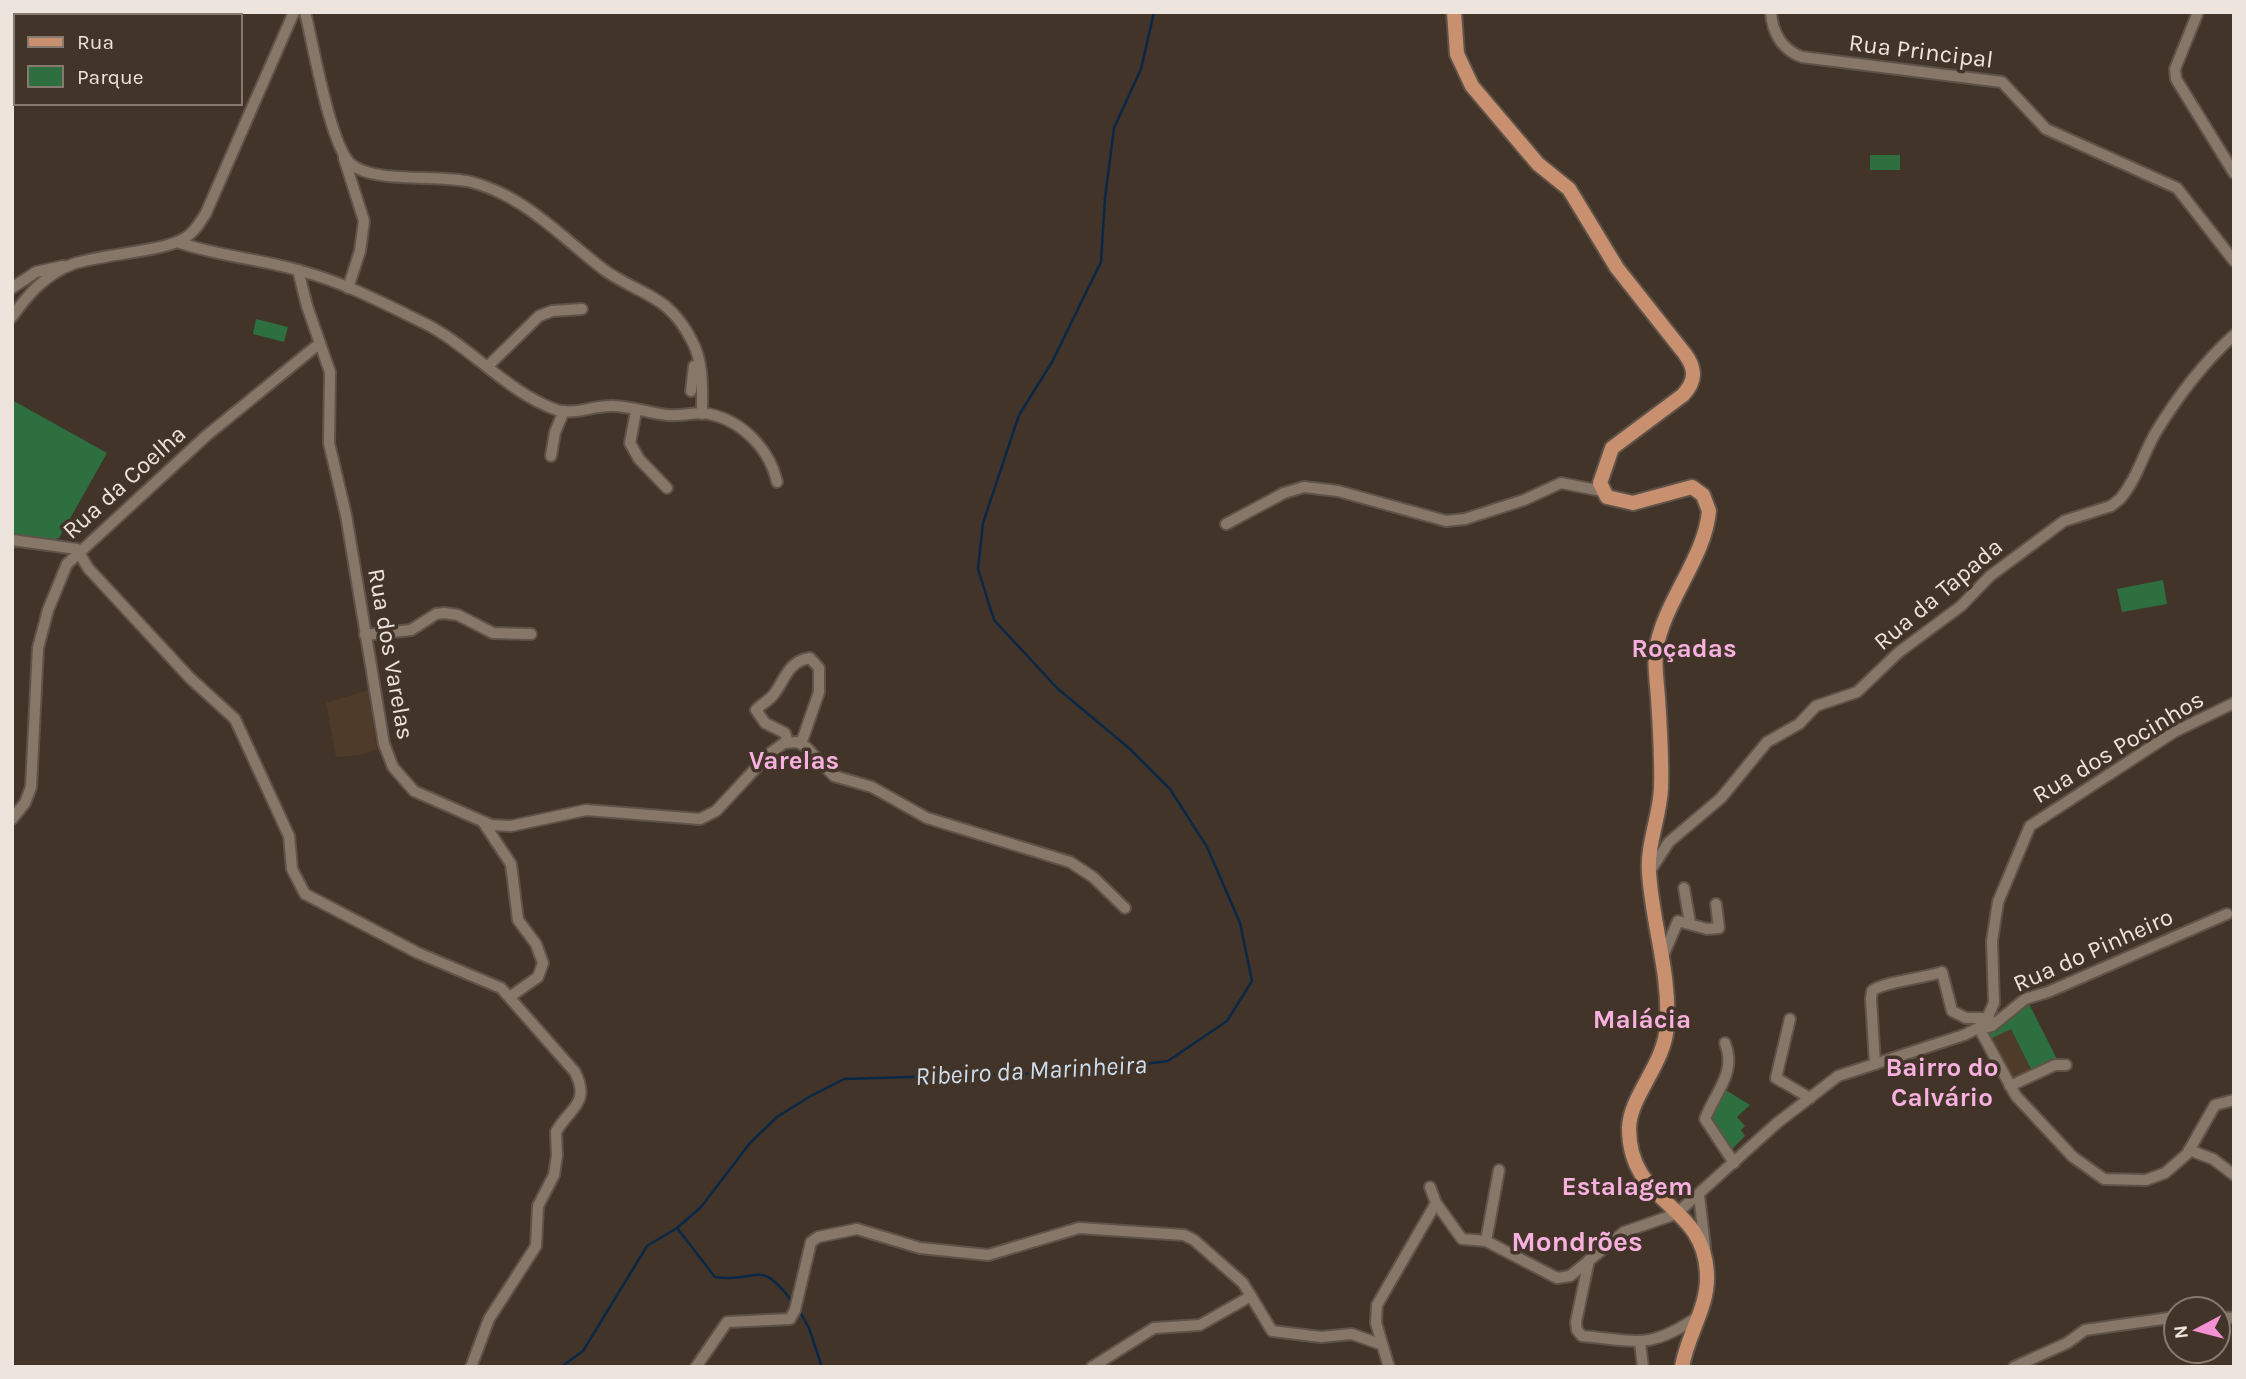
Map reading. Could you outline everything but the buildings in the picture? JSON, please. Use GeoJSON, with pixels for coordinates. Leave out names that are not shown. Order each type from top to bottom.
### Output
{"type":"FeatureCollection","features":[{"type":"Feature","properties":{"kind":"main road"},"geometry":{"type":"LineString","coordinates":[[1454,12],[1457,54],[1472,86],[1535,161],[1566,186],[1617,268],[1685,354],[1693,368],[1692,383],[1683,395],[1611,450],[1601,477],[1602,491],[1609,498],[1630,503],[1692,487],[1703,495],[1709,511],[1657,646],[1661,790],[1649,872],[1668,1000],[1666,1035],[1658,1061],[1632,1112],[1630,1136],[1632,1155],[1645,1180],[1656,1195],[1697,1232],[1706,1260],[1707,1291],[1687,1343],[1682,1367]]}},
{"type":"Feature","properties":{"kind":"street"},"geometry":{"type":"LineString","coordinates":[[12,288],[44,269],[70,266],[177,242],[194,230],[206,213],[294,12]]}},
{"type":"Feature","properties":{"kind":"street"},"geometry":{"type":"LineString","coordinates":[[305,12],[335,135],[364,221],[360,251],[348,288]]}},
{"type":"Feature","properties":{"kind":"street","name":"Rua Principal"},"geometry":{"type":"LineString","coordinates":[[1771,12],[1780,40],[1787,50],[1802,57],[2002,82],[2046,130],[2177,188],[2233,259]]}},
{"type":"Feature","properties":{"kind":"street"},"geometry":{"type":"LineString","coordinates":[[2198,12],[2175,69],[2176,79],[2234,173]]}},
{"type":"Feature","properties":{"kind":"street"},"geometry":{"type":"LineString","coordinates":[[344,156],[352,166],[367,173],[463,180],[503,194],[533,212],[606,270],[660,300],[692,341],[699,360],[702,414]]}},
{"type":"Feature","properties":{"kind":"street"},"geometry":{"type":"LineString","coordinates":[[177,242],[298,270],[348,288],[428,325],[537,399],[564,411],[609,406],[673,416],[702,414],[734,424],[753,438],[770,462],[777,482]]}},
{"type":"Feature","properties":{"kind":"street"},"geometry":{"type":"LineString","coordinates":[[12,317],[34,289],[70,266]]}},
{"type":"Feature","properties":{"kind":"street","name":"Rua dos Varelas"},"geometry":{"type":"LineString","coordinates":[[298,270],[330,372],[329,443],[346,515],[384,744],[394,767],[408,786],[420,795],[483,822],[511,826],[586,810],[699,819],[716,811],[763,758],[788,742]]}},
{"type":"Feature","properties":{"kind":"street"},"geometry":{"type":"LineString","coordinates":[[488,366],[539,316],[552,311],[582,309]]}},
{"type":"Feature","properties":{"kind":"street"},"geometry":{"type":"LineString","coordinates":[[679,321],[686,333],[694,366],[691,391]]}},
{"type":"Feature","properties":{"kind":"street","name":"Rua da Tapada"},"geometry":{"type":"LineString","coordinates":[[1649,872],[1669,842],[1721,798],[1767,743],[1799,724],[1816,706],[1855,694],[1899,652],[1958,609],[1987,579],[2064,521],[2111,506],[2120,499],[2156,432],[2185,389],[2215,351],[2234,335]]}},
{"type":"Feature","properties":{"kind":"street","name":"Rua da Coelha"},"geometry":{"type":"LineString","coordinates":[[12,819],[25,803],[32,787],[36,664],[43,628],[63,570],[79,551],[206,436],[320,343]]}},
{"type":"Feature","properties":{"kind":"street"},"geometry":{"type":"LineString","coordinates":[[551,456],[555,432],[564,411]]}},
{"type":"Feature","properties":{"kind":"street"},"geometry":{"type":"LineString","coordinates":[[636,411],[630,443],[639,459],[667,488]]}},
{"type":"Feature","properties":{"kind":"street"},"geometry":{"type":"LineString","coordinates":[[1226,524],[1300,487],[1338,491],[1446,522],[1465,519],[1528,499],[1557,484],[1602,491]]}},
{"type":"Feature","properties":{"kind":"street"},"geometry":{"type":"LineString","coordinates":[[12,540],[71,547],[79,551],[88,568],[161,647],[235,719],[289,836],[292,865],[302,891],[318,904],[422,955],[490,982],[511,996],[575,1072],[580,1099],[556,1133],[557,1158],[552,1180],[538,1203],[535,1249],[491,1316],[471,1367]]}},
{"type":"Feature","properties":{"kind":"street"},"geometry":{"type":"LineString","coordinates":[[365,635],[416,629],[436,614],[444,613],[458,615],[493,633],[531,634]]}},
{"type":"Feature","properties":{"kind":"street"},"geometry":{"type":"LineString","coordinates":[[801,744],[820,686],[819,668],[810,658],[799,661],[788,671],[773,694],[756,710],[765,723],[785,733],[788,742],[801,744],[834,776],[872,787],[927,818],[1070,862],[1093,877],[1125,908]]}},
{"type":"Feature","properties":{"kind":"street","name":"Rua dos Pocinhos"},"geometry":{"type":"LineString","coordinates":[[1989,1018],[1994,998],[1992,948],[1996,915],[2005,883],[2030,826],[2174,732],[2234,703]]}},
{"type":"Feature","properties":{"kind":"street"},"geometry":{"type":"LineString","coordinates":[[483,822],[511,864],[518,920],[536,944],[543,963],[538,977],[511,996]]}},
{"type":"Feature","properties":{"kind":"street"},"geometry":{"type":"LineString","coordinates":[[1684,888],[1690,922]]}},
{"type":"Feature","properties":{"kind":"street"},"geometry":{"type":"LineString","coordinates":[[1662,958],[1686,902]]}},
{"type":"Feature","properties":{"kind":"street"},"geometry":{"type":"LineString","coordinates":[[1675,923],[1690,922],[1707,929],[1719,928],[1716,904]]}},
{"type":"Feature","properties":{"kind":"street","name":"Rua do Pinheiro"},"geometry":{"type":"LineString","coordinates":[[1677,1213],[1777,1123],[1842,1074],[1979,1028],[1990,1027],[2025,999],[2048,992],[2227,914]]}},
{"type":"Feature","properties":{"kind":"street"},"geometry":{"type":"LineString","coordinates":[[1875,1064],[1871,996],[1878,986],[1915,981],[1942,972],[1952,1011],[1966,1018],[1989,1018]]}},
{"type":"Feature","properties":{"kind":"street"},"geometry":{"type":"LineString","coordinates":[[1989,1018],[1979,1028],[2010,1086],[2073,1157],[2104,1180],[2150,1179],[2178,1164],[2215,1105],[2234,1100]]}},
{"type":"Feature","properties":{"kind":"street"},"geometry":{"type":"LineString","coordinates":[[1790,1019],[1776,1078],[1810,1098]]}},
{"type":"Feature","properties":{"kind":"street"},"geometry":{"type":"LineString","coordinates":[[1725,1043],[1730,1058],[1727,1074],[1705,1119],[1734,1163]]}},
{"type":"Feature","properties":{"kind":"street"},"geometry":{"type":"LineString","coordinates":[[2010,1086],[2055,1065],[2066,1065]]}},
{"type":"Feature","properties":{"kind":"street"},"geometry":{"type":"LineString","coordinates":[[2189,1150],[2213,1159],[2234,1175]]}},
{"type":"Feature","properties":{"kind":"street"},"geometry":{"type":"LineString","coordinates":[[1486,1241],[1499,1170]]}},
{"type":"Feature","properties":{"kind":"street"},"geometry":{"type":"LineString","coordinates":[[1430,1187],[1436,1203],[1462,1239],[1486,1241],[1557,1278],[1570,1276],[1620,1234],[1677,1213]]}},
{"type":"Feature","properties":{"kind":"street"},"geometry":{"type":"LineString","coordinates":[[1699,1195],[1706,1260]]}},
{"type":"Feature","properties":{"kind":"street"},"geometry":{"type":"LineString","coordinates":[[1389,1367],[1375,1318],[1377,1305],[1436,1203]]}},
{"type":"Feature","properties":{"kind":"street"},"geometry":{"type":"LineString","coordinates":[[696,1367],[702,1353],[727,1322],[749,1318],[783,1321],[790,1319],[796,1306],[811,1242],[818,1237],[855,1229],[920,1248],[980,1255],[1004,1253],[1079,1228],[1180,1234],[1194,1240],[1237,1276],[1269,1327],[1275,1332],[1321,1337],[1352,1334],[1381,1344]]}},
{"type":"Feature","properties":{"kind":"street"},"geometry":{"type":"LineString","coordinates":[[1589,1260],[1576,1322],[1578,1333],[1640,1343],[1668,1335],[1699,1316]]}},
{"type":"Feature","properties":{"kind":"street"},"geometry":{"type":"LineString","coordinates":[[1092,1367],[1154,1328],[1200,1325],[1251,1296]]}},
{"type":"Feature","properties":{"kind":"street"},"geometry":{"type":"LineString","coordinates":[[2014,1367],[2067,1343],[2088,1329],[2162,1319]]}},
{"type":"Feature","properties":{"kind":"street"},"geometry":{"type":"LineString","coordinates":[[1640,1343],[1643,1367]]}},
{"type":"Feature","properties":{"kind":"shaded area"},"geometry":{"type":"Polygon","coordinates":[[[368,690],[377,749],[361,755],[336,757],[326,703],[368,690]]]}},
{"type":"Feature","properties":{"kind":"shaded area"},"geometry":{"type":"Polygon","coordinates":[[[2006,1019],[2033,1073],[2011,1083],[1985,1036],[2006,1019]]]}},
{"type":"Feature","properties":{"kind":"green space"},"geometry":{"type":"Polygon","coordinates":[[[1870,155],[1900,155],[1900,170],[1870,170],[1870,155]]]}},
{"type":"Feature","properties":{"kind":"green space"},"geometry":{"type":"Polygon","coordinates":[[[256,319],[288,327],[284,342],[253,334],[256,319]]]}},
{"type":"Feature","properties":{"kind":"green space"},"geometry":{"type":"Polygon","coordinates":[[[12,400],[107,453],[59,538],[12,549],[12,400]]]}},
{"type":"Feature","properties":{"kind":"green space"},"geometry":{"type":"Polygon","coordinates":[[[2163,580],[2167,604],[2122,612],[2117,589],[2163,580]]]}},
{"type":"Feature","properties":{"kind":"green space"},"geometry":{"type":"Polygon","coordinates":[[[2024,1004],[2029,1004],[2058,1061],[2033,1073],[2011,1029],[1988,1040],[1986,1036],[2024,1004]]]}},
{"type":"Feature","properties":{"kind":"green space"},"geometry":{"type":"Polygon","coordinates":[[[1724,1089],[1750,1105],[1737,1117],[1745,1126],[1741,1130],[1745,1136],[1730,1151],[1708,1120],[1724,1089]]]}},
{"type":"Feature","properties":{"kind":"waterway","name":"Ribeiro da Marinheira"},"geometry":{"type":"LineString","coordinates":[[561,1367],[583,1351],[647,1246],[677,1228],[701,1207],[750,1143],[777,1117],[809,1097],[844,1079],[1081,1072],[1168,1061],[1227,1021],[1252,981],[1240,923],[1207,847],[1170,789],[1130,749],[1057,688],[994,620],[978,569],[983,523],[1019,415],[1052,362],[1101,262],[1105,198],[1114,128],[1141,69],[1154,12]]}},
{"type":"Feature","properties":{"kind":"waterway"},"geometry":{"type":"LineString","coordinates":[[677,1228],[715,1277],[765,1276],[773,1280],[794,1304]]}},
{"type":"Feature","properties":{"kind":"waterway"},"geometry":{"type":"LineString","coordinates":[[800,1312],[809,1328],[822,1367]]}},
{"type":"Feature","properties":{"kind":"district","name":"Roçadas"},"geometry":{"type":"Point","coordinates":[1684,648]}},
{"type":"Feature","properties":{"kind":"district","name":"Varelas"},"geometry":{"type":"Point","coordinates":[794,760]}},
{"type":"Feature","properties":{"kind":"district","name":"Malácia"},"geometry":{"type":"Point","coordinates":[1642,1019]}},
{"type":"Feature","properties":{"kind":"district","name":"Bairro do Calvário"},"geometry":{"type":"Point","coordinates":[1942,1082]}},
{"type":"Feature","properties":{"kind":"district","name":"Estalagem"},"geometry":{"type":"Point","coordinates":[1627,1186]}},
{"type":"Feature","properties":{"kind":"district","name":"Mondrões"},"geometry":{"type":"Point","coordinates":[1577,1241]}}]}
